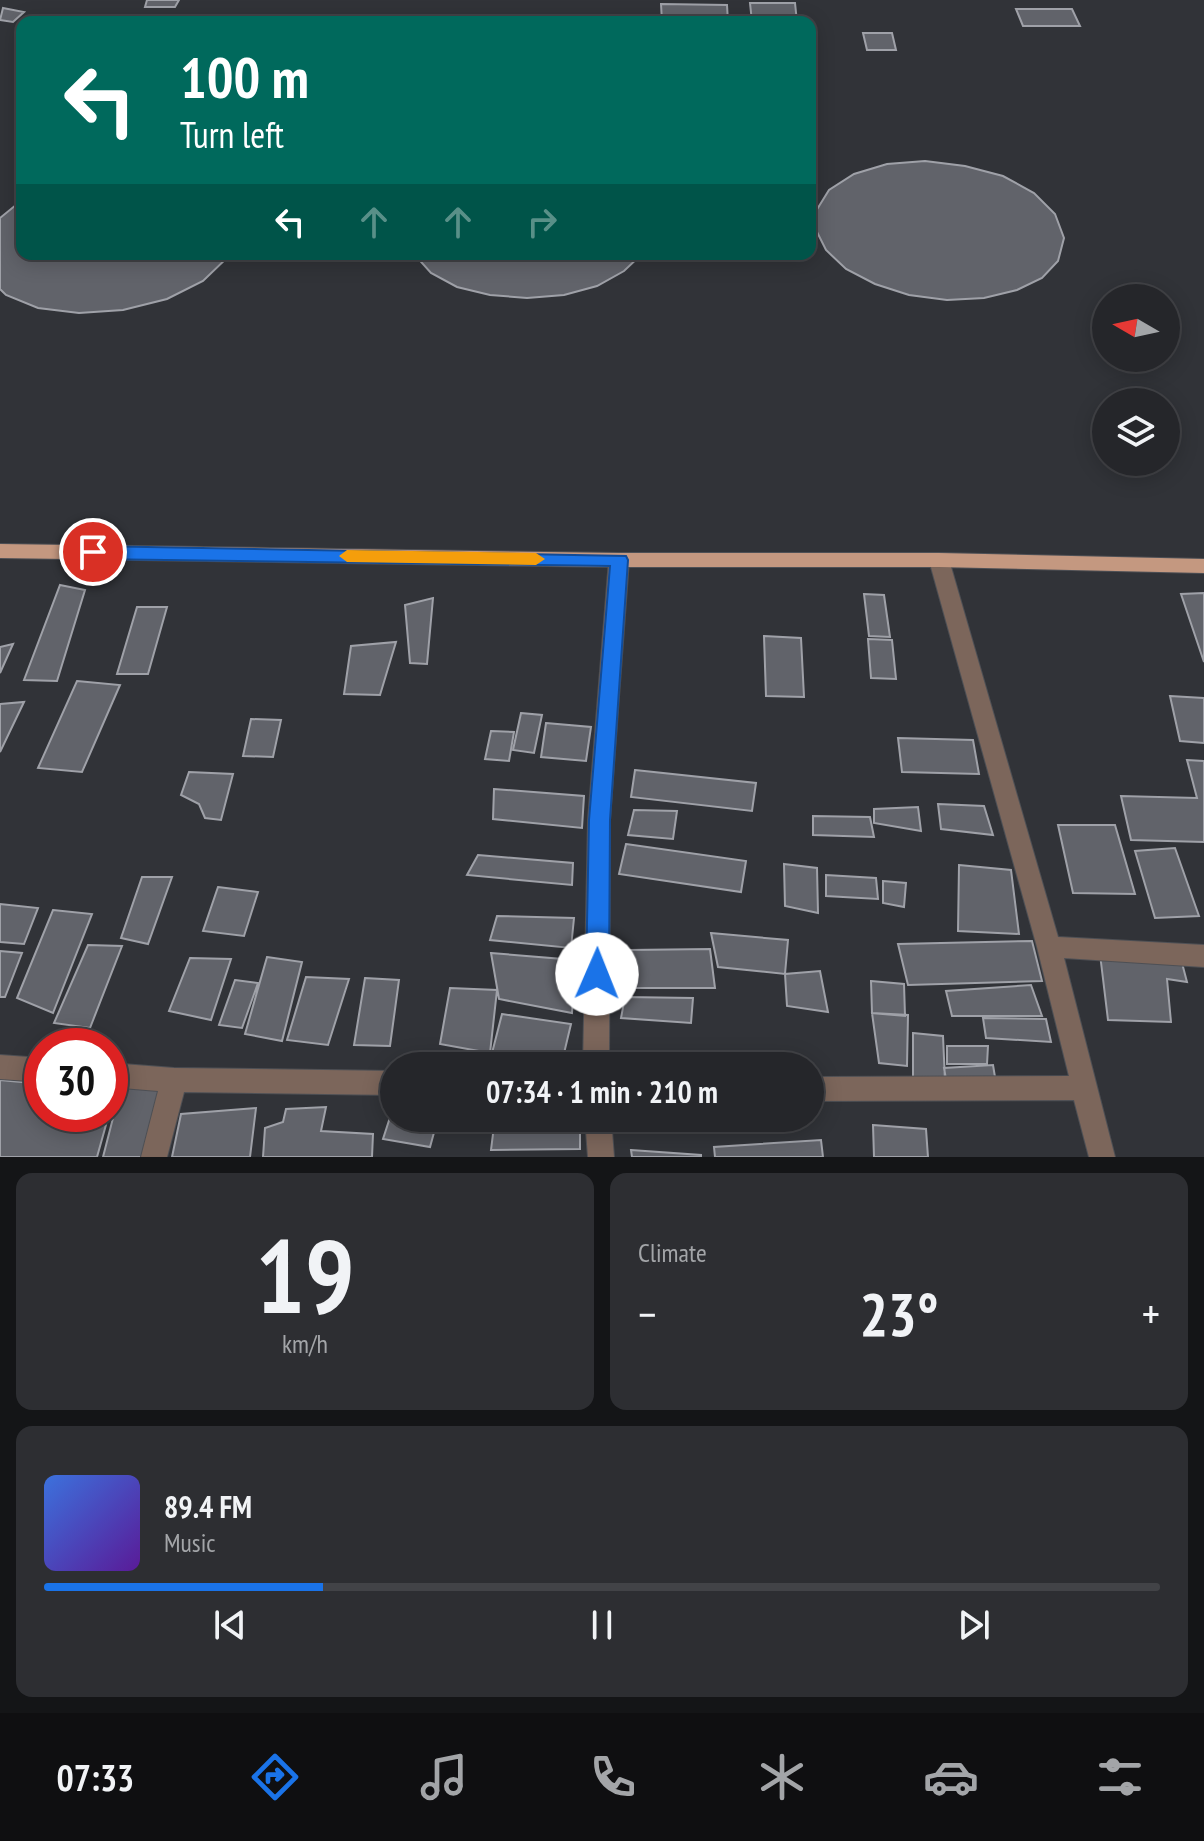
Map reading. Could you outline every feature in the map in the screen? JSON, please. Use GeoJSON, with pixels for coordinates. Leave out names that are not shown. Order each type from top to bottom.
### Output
{"type":"FeatureCollection","features":[{"type":"Feature","properties":{"kind":"main road"},"geometry":{"type":"LineString","coordinates":[[0,551],[619,560],[939,560],[1204,566]]}},
{"type":"Feature","properties":{"kind":"street"},"geometry":{"type":"LineString","coordinates":[[596,1052],[599,820],[619,560]]}},
{"type":"Feature","properties":{"kind":"street"},"geometry":{"type":"LineString","coordinates":[[939,560],[1049,947],[1082,1088],[1102,1157]]}},
{"type":"Feature","properties":{"kind":"street"},"geometry":{"type":"LineString","coordinates":[[1049,947],[1204,956]]}},
{"type":"Feature","properties":{"kind":"street"},"geometry":{"type":"LineString","coordinates":[[0,1067],[24,1069]]}},
{"type":"Feature","properties":{"kind":"street"},"geometry":{"type":"LineString","coordinates":[[128,1076],[174,1080],[380,1083]]}},
{"type":"Feature","properties":{"kind":"street"},"geometry":{"type":"LineString","coordinates":[[154,1157],[174,1080]]}},
{"type":"Feature","properties":{"kind":"street"},"geometry":{"type":"LineString","coordinates":[[824,1089],[1082,1088]]}},
{"type":"Feature","properties":{"kind":"street"},"geometry":{"type":"LineString","coordinates":[[599,1132],[601,1157]]}},
{"type":"Feature","properties":{"kind":"building"},"geometry":{"type":"Polygon","coordinates":[[[147,0],[179,0],[175,7],[145,7],[147,0]]]}},
{"type":"Feature","properties":{"kind":"building"},"geometry":{"type":"Polygon","coordinates":[[[750,3],[795,3],[796,16],[751,16],[750,3]]]}},
{"type":"Feature","properties":{"kind":"building"},"geometry":{"type":"Polygon","coordinates":[[[661,4],[727,5],[728,16],[662,16],[661,4]]]}},
{"type":"Feature","properties":{"kind":"building"},"geometry":{"type":"Polygon","coordinates":[[[3,8],[24,12],[16,16],[13,22],[0,20],[3,8]]]}},
{"type":"Feature","properties":{"kind":"building"},"geometry":{"type":"Polygon","coordinates":[[[1016,9],[1072,9],[1080,26],[1023,26],[1016,9]]]}},
{"type":"Feature","properties":{"kind":"building"},"geometry":{"type":"Polygon","coordinates":[[[863,33],[892,33],[896,50],[867,50],[863,33]]]}},
{"type":"Feature","properties":{"kind":"building"},"geometry":{"type":"Polygon","coordinates":[[[925,161],[965,166],[1003,176],[1034,193],[1055,214],[1064,238],[1058,261],[1042,278],[1017,290],[984,298],[947,300],[909,295],[875,284],[846,269],[826,250],[816,230],[816,211],[829,190],[854,174],[887,164],[925,161]]]}},
{"type":"Feature","properties":{"kind":"building"},"geometry":{"type":"Polygon","coordinates":[[[16,205],[16,260],[225,260],[203,281],[167,299],[123,310],[79,313],[38,308],[6,295],[0,289],[0,218],[16,205]]]}},
{"type":"Feature","properties":{"kind":"building"},"geometry":{"type":"Polygon","coordinates":[[[419,260],[636,260],[624,271],[597,286],[564,295],[527,298],[490,295],[457,287],[431,273],[419,260]]]}},
{"type":"Feature","properties":{"kind":"building"},"geometry":{"type":"Polygon","coordinates":[[[60,585],[85,590],[57,681],[24,680],[60,585]]]}},
{"type":"Feature","properties":{"kind":"building"},"geometry":{"type":"Polygon","coordinates":[[[1204,593],[1204,662],[1181,594],[1204,593]]]}},
{"type":"Feature","properties":{"kind":"building"},"geometry":{"type":"Polygon","coordinates":[[[864,594],[884,595],[890,637],[869,636],[864,594]]]}},
{"type":"Feature","properties":{"kind":"building"},"geometry":{"type":"Polygon","coordinates":[[[433,598],[427,664],[410,663],[405,605],[433,598]]]}},
{"type":"Feature","properties":{"kind":"building"},"geometry":{"type":"Polygon","coordinates":[[[137,607],[167,607],[148,674],[117,674],[137,607]]]}},
{"type":"Feature","properties":{"kind":"building"},"geometry":{"type":"Polygon","coordinates":[[[764,636],[801,638],[804,697],[766,696],[764,636]]]}},
{"type":"Feature","properties":{"kind":"building"},"geometry":{"type":"Polygon","coordinates":[[[868,639],[892,640],[896,679],[871,678],[868,639]]]}},
{"type":"Feature","properties":{"kind":"building"},"geometry":{"type":"Polygon","coordinates":[[[396,642],[380,695],[344,694],[351,646],[396,642]]]}},
{"type":"Feature","properties":{"kind":"building"},"geometry":{"type":"Polygon","coordinates":[[[13,644],[0,673],[0,647],[13,644]]]}},
{"type":"Feature","properties":{"kind":"building"},"geometry":{"type":"Polygon","coordinates":[[[77,681],[120,685],[82,772],[38,768],[77,681]]]}},
{"type":"Feature","properties":{"kind":"building"},"geometry":{"type":"Polygon","coordinates":[[[1170,696],[1204,698],[1204,743],[1180,741],[1170,696]]]}},
{"type":"Feature","properties":{"kind":"building"},"geometry":{"type":"Polygon","coordinates":[[[24,702],[0,752],[0,704],[24,702]]]}},
{"type":"Feature","properties":{"kind":"building"},"geometry":{"type":"Polygon","coordinates":[[[521,713],[542,715],[534,753],[513,750],[521,713]]]}},
{"type":"Feature","properties":{"kind":"building"},"geometry":{"type":"Polygon","coordinates":[[[251,719],[281,720],[273,757],[243,756],[251,719]]]}},
{"type":"Feature","properties":{"kind":"building"},"geometry":{"type":"Polygon","coordinates":[[[546,723],[591,727],[586,761],[541,757],[546,723]]]}},
{"type":"Feature","properties":{"kind":"building"},"geometry":{"type":"Polygon","coordinates":[[[491,731],[514,732],[509,761],[485,759],[491,731]]]}},
{"type":"Feature","properties":{"kind":"building"},"geometry":{"type":"Polygon","coordinates":[[[898,738],[973,740],[979,774],[902,772],[898,738]]]}},
{"type":"Feature","properties":{"kind":"building"},"geometry":{"type":"Polygon","coordinates":[[[1187,760],[1204,761],[1204,842],[1131,840],[1121,796],[1197,798],[1187,760]]]}},
{"type":"Feature","properties":{"kind":"building"},"geometry":{"type":"Polygon","coordinates":[[[635,770],[756,783],[752,811],[631,797],[635,770]]]}},
{"type":"Feature","properties":{"kind":"building"},"geometry":{"type":"Polygon","coordinates":[[[189,772],[233,774],[221,820],[205,818],[199,804],[181,795],[189,772]]]}},
{"type":"Feature","properties":{"kind":"building"},"geometry":{"type":"Polygon","coordinates":[[[494,789],[584,796],[582,828],[493,819],[494,789]]]}},
{"type":"Feature","properties":{"kind":"building"},"geometry":{"type":"Polygon","coordinates":[[[938,804],[984,806],[993,835],[941,829],[938,804]]]}},
{"type":"Feature","properties":{"kind":"building"},"geometry":{"type":"Polygon","coordinates":[[[918,807],[921,831],[874,823],[874,809],[918,807]]]}},
{"type":"Feature","properties":{"kind":"building"},"geometry":{"type":"Polygon","coordinates":[[[634,810],[677,811],[673,839],[628,835],[634,810]]]}},
{"type":"Feature","properties":{"kind":"building"},"geometry":{"type":"Polygon","coordinates":[[[813,816],[870,817],[874,837],[813,835],[813,816]]]}},
{"type":"Feature","properties":{"kind":"building"},"geometry":{"type":"Polygon","coordinates":[[[1058,825],[1115,825],[1135,894],[1073,893],[1058,825]]]}},
{"type":"Feature","properties":{"kind":"building"},"geometry":{"type":"Polygon","coordinates":[[[626,844],[746,861],[741,892],[619,874],[626,844]]]}},
{"type":"Feature","properties":{"kind":"building"},"geometry":{"type":"Polygon","coordinates":[[[1175,848],[1199,916],[1155,918],[1135,851],[1175,848]]]}},
{"type":"Feature","properties":{"kind":"building"},"geometry":{"type":"Polygon","coordinates":[[[478,855],[573,863],[572,885],[467,875],[478,855]]]}},
{"type":"Feature","properties":{"kind":"building"},"geometry":{"type":"Polygon","coordinates":[[[784,864],[817,868],[818,913],[785,906],[784,864]]]}},
{"type":"Feature","properties":{"kind":"building"},"geometry":{"type":"Polygon","coordinates":[[[959,865],[1011,870],[1019,934],[958,931],[959,865]]]}},
{"type":"Feature","properties":{"kind":"building"},"geometry":{"type":"Polygon","coordinates":[[[826,875],[876,878],[878,899],[826,896],[826,875]]]}},
{"type":"Feature","properties":{"kind":"building"},"geometry":{"type":"Polygon","coordinates":[[[142,877],[172,877],[148,944],[121,938],[142,877]]]}},
{"type":"Feature","properties":{"kind":"building"},"geometry":{"type":"Polygon","coordinates":[[[883,881],[906,883],[904,907],[883,903],[883,881]]]}},
{"type":"Feature","properties":{"kind":"building"},"geometry":{"type":"Polygon","coordinates":[[[218,887],[258,892],[244,936],[203,931],[218,887]]]}},
{"type":"Feature","properties":{"kind":"building"},"geometry":{"type":"Polygon","coordinates":[[[0,904],[38,908],[24,944],[0,942],[0,904]]]}},
{"type":"Feature","properties":{"kind":"building"},"geometry":{"type":"Polygon","coordinates":[[[53,910],[92,914],[53,1013],[17,998],[53,910]]]}},
{"type":"Feature","properties":{"kind":"building"},"geometry":{"type":"Polygon","coordinates":[[[497,916],[574,918],[571,948],[490,940],[497,916]]]}},
{"type":"Feature","properties":{"kind":"building"},"geometry":{"type":"Polygon","coordinates":[[[711,933],[788,940],[785,974],[718,967],[711,933]]]}},
{"type":"Feature","properties":{"kind":"building"},"geometry":{"type":"Polygon","coordinates":[[[1032,941],[1042,981],[908,985],[898,944],[1032,941]]]}},
{"type":"Feature","properties":{"kind":"building"},"geometry":{"type":"Polygon","coordinates":[[[88,945],[122,946],[90,1028],[54,1023],[88,945]]]}},
{"type":"Feature","properties":{"kind":"building"},"geometry":{"type":"Polygon","coordinates":[[[710,949],[715,988],[624,988],[629,950],[710,949]]]}},
{"type":"Feature","properties":{"kind":"building"},"geometry":{"type":"Polygon","coordinates":[[[0,951],[22,953],[5,997],[0,997],[0,951]]]}},
{"type":"Feature","properties":{"kind":"building"},"geometry":{"type":"Polygon","coordinates":[[[491,953],[575,960],[572,1013],[499,999],[491,953]]]}},
{"type":"Feature","properties":{"kind":"building"},"geometry":{"type":"Polygon","coordinates":[[[1100,954],[1182,963],[1187,982],[1167,979],[1171,1022],[1108,1020],[1100,954]]]}},
{"type":"Feature","properties":{"kind":"building"},"geometry":{"type":"Polygon","coordinates":[[[267,957],[302,962],[282,1041],[245,1034],[267,957]]]}},
{"type":"Feature","properties":{"kind":"building"},"geometry":{"type":"Polygon","coordinates":[[[190,958],[231,959],[211,1020],[169,1011],[190,958]]]}},
{"type":"Feature","properties":{"kind":"building"},"geometry":{"type":"Polygon","coordinates":[[[820,971],[828,1012],[787,1006],[785,974],[820,971]]]}},
{"type":"Feature","properties":{"kind":"building"},"geometry":{"type":"Polygon","coordinates":[[[306,977],[349,979],[328,1045],[287,1040],[306,977]]]}},
{"type":"Feature","properties":{"kind":"building"},"geometry":{"type":"Polygon","coordinates":[[[365,978],[399,980],[390,1046],[354,1045],[365,978]]]}},
{"type":"Feature","properties":{"kind":"building"},"geometry":{"type":"Polygon","coordinates":[[[235,980],[258,983],[242,1028],[219,1025],[235,980]]]}},
{"type":"Feature","properties":{"kind":"building"},"geometry":{"type":"Polygon","coordinates":[[[871,981],[904,984],[905,1016],[872,1013],[871,981]]]}},
{"type":"Feature","properties":{"kind":"building"},"geometry":{"type":"Polygon","coordinates":[[[1031,985],[1042,1016],[952,1016],[946,991],[1031,985]]]}},
{"type":"Feature","properties":{"kind":"building"},"geometry":{"type":"Polygon","coordinates":[[[450,988],[497,990],[490,1052],[440,1044],[450,988]]]}},
{"type":"Feature","properties":{"kind":"building"},"geometry":{"type":"Polygon","coordinates":[[[625,997],[693,998],[691,1023],[621,1018],[625,997]]]}},
{"type":"Feature","properties":{"kind":"building"},"geometry":{"type":"Polygon","coordinates":[[[872,1013],[908,1015],[907,1066],[879,1063],[872,1013]]]}},
{"type":"Feature","properties":{"kind":"building"},"geometry":{"type":"Polygon","coordinates":[[[502,1014],[571,1024],[564,1052],[492,1052],[502,1014]]]}},
{"type":"Feature","properties":{"kind":"building"},"geometry":{"type":"Polygon","coordinates":[[[983,1018],[1046,1019],[1051,1042],[986,1038],[983,1018]]]}},
{"type":"Feature","properties":{"kind":"building"},"geometry":{"type":"Polygon","coordinates":[[[913,1033],[943,1036],[945,1081],[913,1077],[913,1033]]]}},
{"type":"Feature","properties":{"kind":"building"},"geometry":{"type":"Polygon","coordinates":[[[947,1046],[988,1046],[987,1064],[947,1064],[947,1046]]]}},
{"type":"Feature","properties":{"kind":"building"},"geometry":{"type":"Polygon","coordinates":[[[993,1065],[996,1083],[947,1085],[944,1068],[993,1065]]]}},
{"type":"Feature","properties":{"kind":"building"},"geometry":{"type":"Polygon","coordinates":[[[0,1080],[24,1082],[24,1132],[104,1132],[97,1157],[0,1157],[0,1080]]]}},
{"type":"Feature","properties":{"kind":"building"},"geometry":{"type":"Polygon","coordinates":[[[128,1083],[163,1086],[147,1157],[103,1157],[109,1132],[128,1132],[128,1083]]]}},
{"type":"Feature","properties":{"kind":"building"},"geometry":{"type":"Polygon","coordinates":[[[326,1107],[321,1131],[373,1134],[372,1157],[263,1157],[265,1128],[283,1122],[286,1109],[326,1107]]]}},
{"type":"Feature","properties":{"kind":"building"},"geometry":{"type":"Polygon","coordinates":[[[256,1108],[250,1157],[172,1157],[181,1114],[256,1108]]]}},
{"type":"Feature","properties":{"kind":"building"},"geometry":{"type":"Polygon","coordinates":[[[873,1125],[926,1129],[928,1157],[874,1157],[873,1125]]]}},
{"type":"Feature","properties":{"kind":"building"},"geometry":{"type":"Polygon","coordinates":[[[385,1132],[434,1132],[430,1147],[383,1139],[385,1132]]]}},
{"type":"Feature","properties":{"kind":"building"},"geometry":{"type":"Polygon","coordinates":[[[493,1132],[580,1132],[580,1149],[491,1150],[493,1132]]]}},
{"type":"Feature","properties":{"kind":"building"},"geometry":{"type":"Polygon","coordinates":[[[821,1140],[823,1157],[715,1157],[714,1147],[821,1140]]]}},
{"type":"Feature","properties":{"kind":"building"},"geometry":{"type":"Polygon","coordinates":[[[631,1150],[701,1155],[701,1157],[632,1157],[631,1150]]]}},
{"type":"Feature","properties":{"kind":"slow traffic"},"geometry":{"type":"LineString","coordinates":[[347,556],[536,559]]}},
{"type":"Feature","properties":{"kind":"route"},"geometry":{"type":"LineString","coordinates":[[93,552],[619,560],[599,820],[597,974]]}}]}
